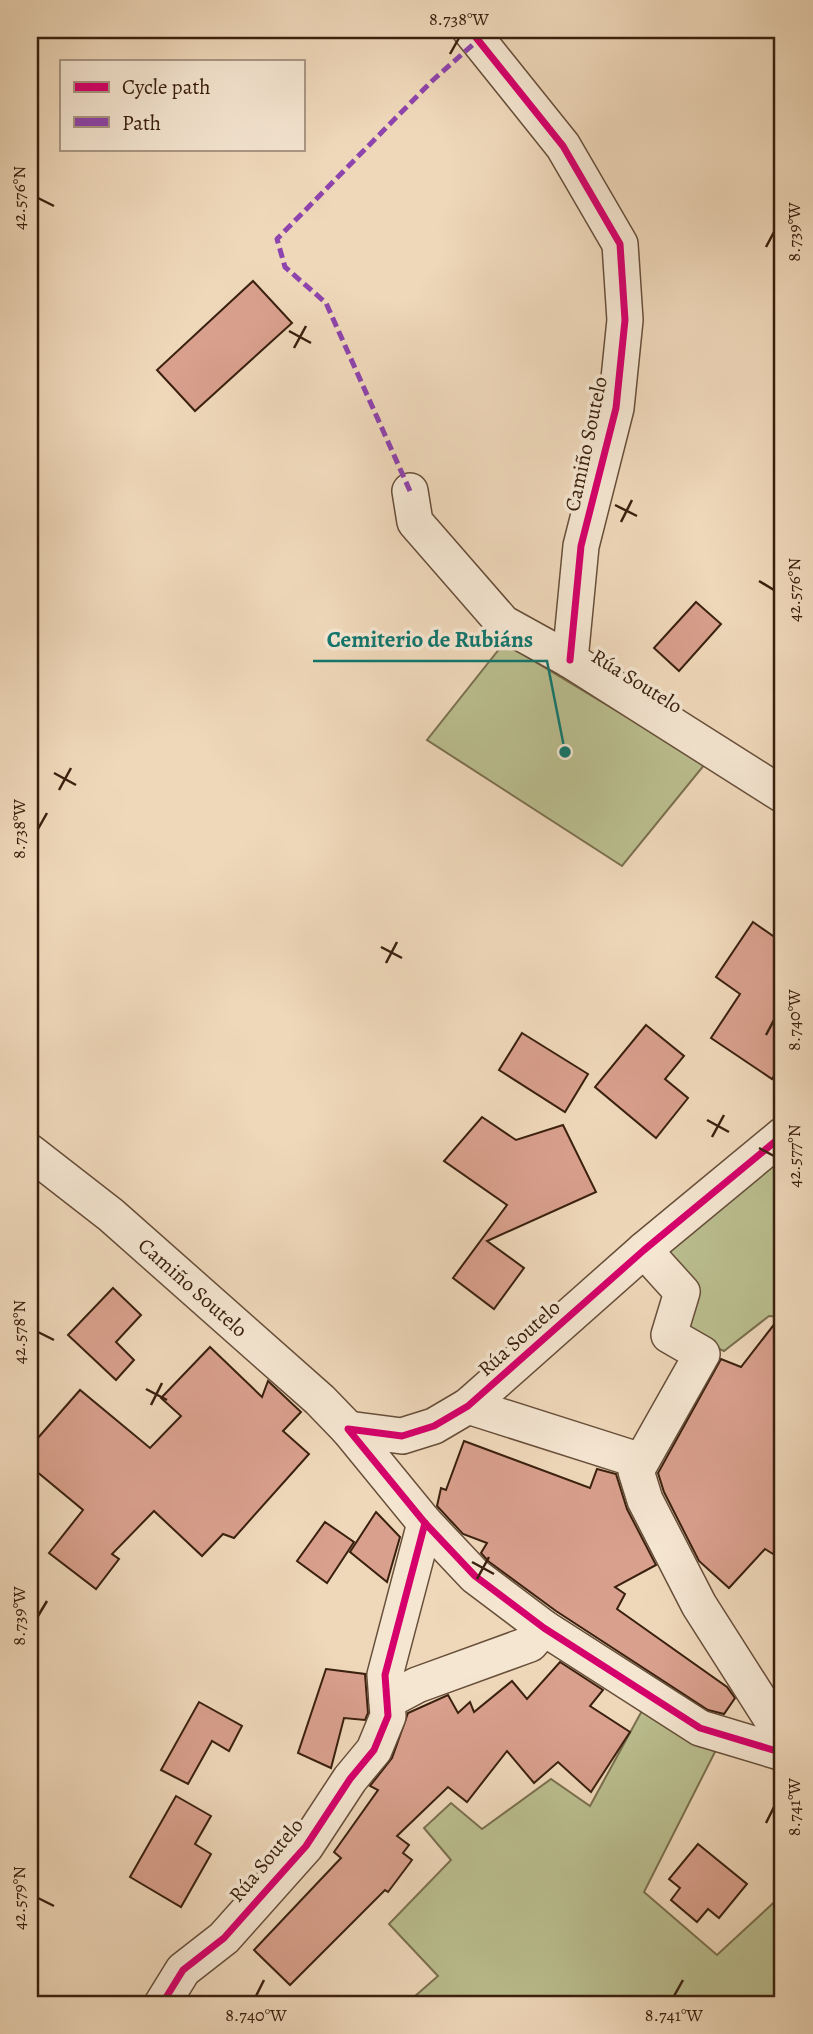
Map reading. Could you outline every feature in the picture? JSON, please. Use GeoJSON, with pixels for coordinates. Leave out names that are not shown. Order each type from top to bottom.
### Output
{"type":"FeatureCollection","features":[{"type":"Feature","properties":{"kind":"street","name":"Camiño Soutelo"},"geometry":{"type":"LineString","coordinates":[[470,30],[563,146],[620,244],[625,320],[615,408],[581,546],[570,660]]}},
{"type":"Feature","properties":{"kind":"street","name":"Rúa Soutelo"},"geometry":{"type":"LineString","coordinates":[[410,491],[415,522],[503,623],[570,660],[783,795]]}},
{"type":"Feature","properties":{"kind":"street","name":"Rúa Soutelo"},"geometry":{"type":"LineString","coordinates":[[348,1429],[402,1436],[434,1426],[468,1406],[644,1250],[783,1135]]}},
{"type":"Feature","properties":{"kind":"street","name":"Camiño Soutelo"},"geometry":{"type":"LineString","coordinates":[[30,1152],[111,1215],[320,1400],[348,1429]]}},
{"type":"Feature","properties":{"kind":"street"},"geometry":{"type":"LineString","coordinates":[[644,1250],[682,1292],[669,1335],[702,1354],[636,1471],[645,1500],[699,1605],[771,1718],[783,1744]]}},
{"type":"Feature","properties":{"kind":"street","name":"Rúa Soutelo"},"geometry":{"type":"LineString","coordinates":[[468,1406],[641,1461]]}},
{"type":"Feature","properties":{"kind":"street"},"geometry":{"type":"LineString","coordinates":[[348,1429],[425,1523],[475,1576],[544,1628],[700,1728],[783,1754]]}},
{"type":"Feature","properties":{"kind":"street","name":"Rúa Soutelo"},"geometry":{"type":"LineString","coordinates":[[162,2004],[183,1970],[225,1938],[306,1846],[350,1779],[374,1750],[388,1716],[385,1675],[425,1523]]}},
{"type":"Feature","properties":{"kind":"street"},"geometry":{"type":"LineString","coordinates":[[387,1701],[417,1685],[530,1644],[544,1628]]}},
{"type":"Feature","properties":{"kind":"green space"},"geometry":{"type":"Polygon","coordinates":[[[504,643],[705,764],[622,866],[427,740],[504,643]]]}},
{"type":"Feature","properties":{"kind":"green space"},"geometry":{"type":"Polygon","coordinates":[[[783,1149],[783,1317],[769,1316],[724,1351],[681,1332],[663,1257],[783,1149]]]}},
{"type":"Feature","properties":{"kind":"green space"},"geometry":{"type":"Polygon","coordinates":[[[644,1707],[720,1742],[644,1892],[717,1955],[783,1894],[783,2004],[406,2004],[438,1976],[389,1924],[451,1860],[424,1828],[451,1803],[482,1829],[551,1779],[590,1806],[644,1707]]]}},
{"type":"Feature","properties":{"kind":"building"},"geometry":{"type":"Polygon","coordinates":[[[253,281],[292,323],[195,411],[157,370],[253,281]]]}},
{"type":"Feature","properties":{"kind":"building"},"geometry":{"type":"Polygon","coordinates":[[[696,602],[721,624],[679,671],[654,648],[696,602]]]}},
{"type":"Feature","properties":{"kind":"building"},"geometry":{"type":"Polygon","coordinates":[[[753,922],[783,943],[783,1062],[772,1079],[711,1038],[740,994],[716,977],[753,922]]]}},
{"type":"Feature","properties":{"kind":"building"},"geometry":{"type":"Polygon","coordinates":[[[646,1025],[684,1056],[665,1079],[688,1098],[656,1138],[595,1087],[646,1025]]]}},
{"type":"Feature","properties":{"kind":"building"},"geometry":{"type":"Polygon","coordinates":[[[522,1033],[588,1074],[565,1112],[499,1070],[522,1033]]]}},
{"type":"Feature","properties":{"kind":"building"},"geometry":{"type":"Polygon","coordinates":[[[482,1117],[516,1140],[563,1125],[596,1192],[487,1241],[524,1268],[494,1309],[453,1278],[507,1205],[444,1161],[482,1117]]]}},
{"type":"Feature","properties":{"kind":"building"},"geometry":{"type":"Polygon","coordinates":[[[113,1288],[141,1315],[116,1342],[134,1360],[116,1380],[68,1335],[113,1288]]]}},
{"type":"Feature","properties":{"kind":"building"},"geometry":{"type":"Polygon","coordinates":[[[783,1313],[783,1539],[773,1554],[765,1549],[729,1588],[699,1561],[664,1492],[658,1473],[721,1359],[741,1367],[783,1313]]]}},
{"type":"Feature","properties":{"kind":"building"},"geometry":{"type":"Polygon","coordinates":[[[210,1347],[262,1397],[268,1381],[301,1412],[283,1431],[309,1454],[234,1538],[223,1534],[202,1556],[154,1511],[112,1554],[119,1559],[96,1589],[49,1553],[83,1510],[30,1466],[30,1447],[80,1390],[150,1448],[181,1416],[161,1398],[210,1347]]]}},
{"type":"Feature","properties":{"kind":"building"},"geometry":{"type":"Polygon","coordinates":[[[464,1441],[590,1488],[597,1469],[616,1474],[627,1509],[656,1565],[615,1587],[625,1594],[617,1609],[727,1687],[735,1698],[724,1714],[708,1710],[556,1611],[488,1561],[481,1553],[487,1543],[463,1534],[437,1506],[441,1488],[446,1490],[464,1441]]]}},
{"type":"Feature","properties":{"kind":"building"},"geometry":{"type":"Polygon","coordinates":[[[376,1512],[400,1537],[387,1582],[350,1552],[376,1512]]]}},
{"type":"Feature","properties":{"kind":"building"},"geometry":{"type":"Polygon","coordinates":[[[325,1522],[354,1542],[327,1583],[297,1561],[325,1522]]]}},
{"type":"Feature","properties":{"kind":"building"},"geometry":{"type":"Polygon","coordinates":[[[560,1662],[603,1690],[590,1706],[630,1732],[591,1792],[558,1762],[534,1783],[507,1751],[467,1802],[448,1787],[397,1836],[409,1845],[403,1853],[412,1860],[388,1892],[385,1890],[290,1985],[254,1950],[341,1858],[334,1852],[378,1790],[370,1786],[392,1758],[408,1713],[448,1695],[458,1713],[470,1702],[474,1712],[512,1681],[527,1699],[560,1662]]]}},
{"type":"Feature","properties":{"kind":"building"},"geometry":{"type":"Polygon","coordinates":[[[326,1669],[365,1674],[368,1713],[365,1720],[344,1718],[331,1768],[298,1753],[326,1669]]]}},
{"type":"Feature","properties":{"kind":"building"},"geometry":{"type":"Polygon","coordinates":[[[199,1702],[242,1726],[229,1751],[212,1741],[188,1784],[161,1770],[199,1702]]]}},
{"type":"Feature","properties":{"kind":"building"},"geometry":{"type":"Polygon","coordinates":[[[176,1796],[211,1816],[195,1844],[211,1854],[181,1907],[130,1877],[176,1796]]]}},
{"type":"Feature","properties":{"kind":"building"},"geometry":{"type":"Polygon","coordinates":[[[698,1844],[747,1884],[719,1918],[708,1909],[697,1922],[671,1900],[680,1888],[669,1879],[698,1844]]]}},
{"type":"Feature","properties":{"kind":"marked path"},"geometry":{"type":"LineString","coordinates":[[410,491],[326,303],[285,267],[277,239],[432,81],[478,40]]}},
{"type":"Feature","properties":{"kind":"cycle path"},"geometry":{"type":"LineString","coordinates":[[470,30],[563,146],[620,244],[625,320],[616,408],[581,546],[570,660]]}},
{"type":"Feature","properties":{"kind":"cycle path"},"geometry":{"type":"LineString","coordinates":[[783,1135],[644,1250],[468,1406],[434,1426],[402,1436],[348,1429],[425,1523],[475,1576],[544,1628],[700,1728],[783,1753]]}},
{"type":"Feature","properties":{"kind":"cycle path"},"geometry":{"type":"LineString","coordinates":[[162,2004],[183,1970],[224,1938],[306,1846],[350,1779],[374,1750],[388,1716],[385,1675],[425,1523]]}},
{"type":"Feature","properties":{"kind":"place","name":"Cemiterio de Rubiáns"},"geometry":{"type":"Point","coordinates":[565,752]}}]}
